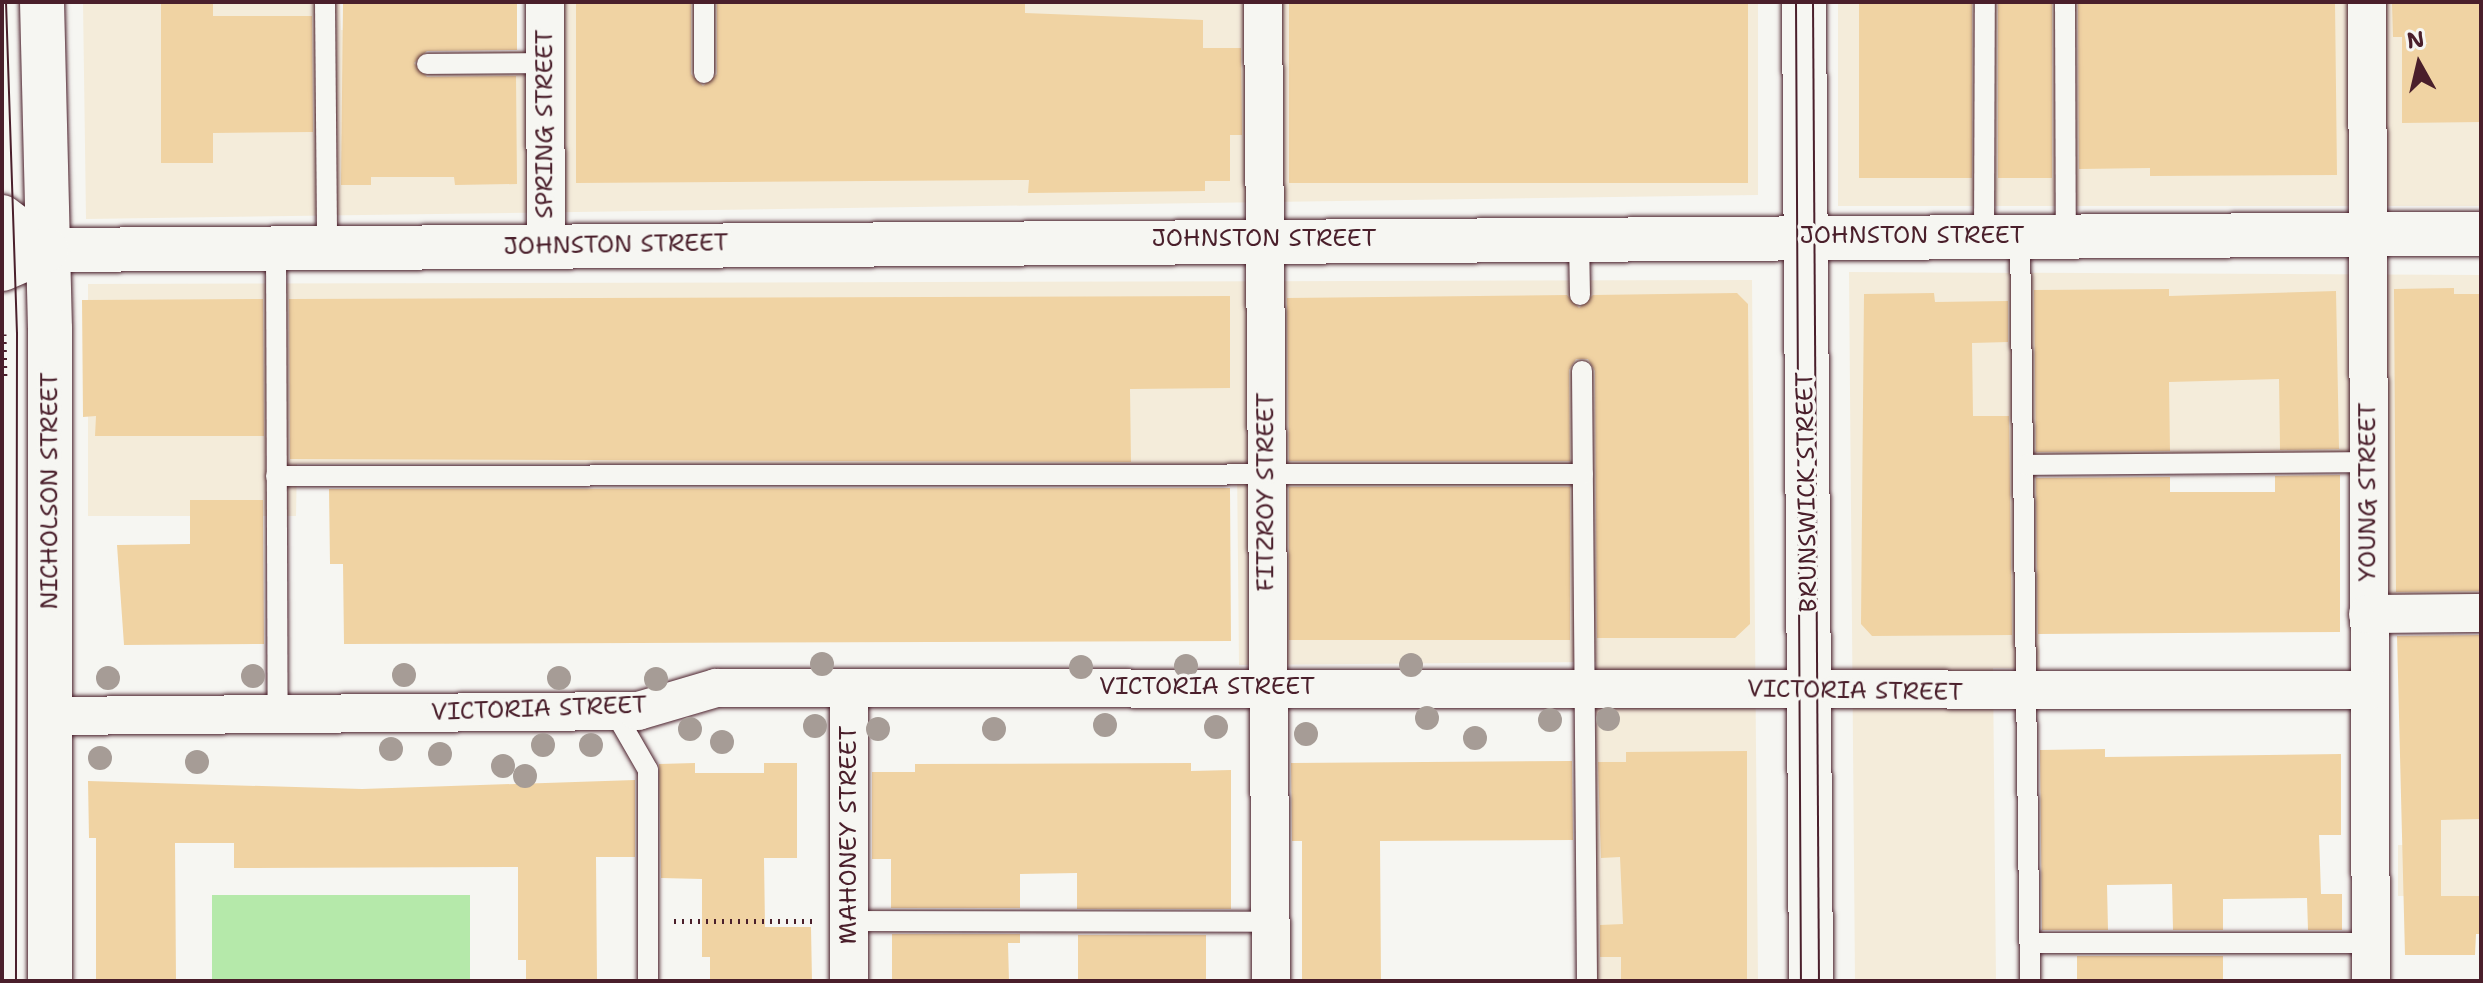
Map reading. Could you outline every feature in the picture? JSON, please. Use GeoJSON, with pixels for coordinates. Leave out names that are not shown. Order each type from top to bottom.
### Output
{"type":"FeatureCollection","features":[{"type":"Feature","properties":{"kind":"main road","name":"NICHOLSON STREET"},"geometry":{"type":"LineString","coordinates":[[42,2],[50,981]]}},
{"type":"Feature","properties":{"kind":"main road","name":"BRUNSWICK STREET"},"geometry":{"type":"LineString","coordinates":[[1804,2],[1811,981]]}},
{"type":"Feature","properties":{"kind":"main road"},"geometry":{"type":"LineString","coordinates":[[2,217],[46,250],[2,269]]}},
{"type":"Feature","properties":{"kind":"main road","name":"JOHNSTON STREET"},"geometry":{"type":"LineString","coordinates":[[46,250],[1264,239],[2481,234]]}},
{"type":"Feature","properties":{"kind":"street","name":"SPRING STREET"},"geometry":{"type":"LineString","coordinates":[[545,2],[546,246]]}},
{"type":"Feature","properties":{"kind":"street","name":"FITZROY STREET"},"geometry":{"type":"LineString","coordinates":[[1263,2],[1271,981]]}},
{"type":"Feature","properties":{"kind":"street","name":"YOUNG STREET"},"geometry":{"type":"LineString","coordinates":[[2367,2],[2371,981]]}},
{"type":"Feature","properties":{"kind":"street"},"geometry":{"type":"LineString","coordinates":[[2368,614],[2481,613]]}},
{"type":"Feature","properties":{"kind":"street","name":"VICTORIA STREET"},"geometry":{"type":"LineString","coordinates":[[50,716],[638,711],[716,688],[1808,688],[2026,694],[2369,690]]}},
{"type":"Feature","properties":{"kind":"street","name":"MAHONEY STREET"},"geometry":{"type":"LineString","coordinates":[[849,689],[849,981]]}},
{"type":"Feature","properties":{"kind":"lane"},"geometry":{"type":"LineString","coordinates":[[325,2],[327,248]]}},
{"type":"Feature","properties":{"kind":"lane"},"geometry":{"type":"LineString","coordinates":[[704,2],[704,73]]}},
{"type":"Feature","properties":{"kind":"lane"},"geometry":{"type":"LineString","coordinates":[[1985,2],[2002,236],[2026,465],[2030,981]]}},
{"type":"Feature","properties":{"kind":"lane"},"geometry":{"type":"LineString","coordinates":[[2065,2],[2066,235]]}},
{"type":"Feature","properties":{"kind":"lane"},"geometry":{"type":"LineString","coordinates":[[427,64],[545,63]]}},
{"type":"Feature","properties":{"kind":"lane"},"geometry":{"type":"LineString","coordinates":[[1579,238],[1580,295]]}},
{"type":"Feature","properties":{"kind":"lane"},"geometry":{"type":"LineString","coordinates":[[276,248],[278,714]]}},
{"type":"Feature","properties":{"kind":"lane"},"geometry":{"type":"LineString","coordinates":[[1582,371],[1587,981]]}},
{"type":"Feature","properties":{"kind":"lane"},"geometry":{"type":"LineString","coordinates":[[2026,465],[2367,462]]}},
{"type":"Feature","properties":{"kind":"lane"},"geometry":{"type":"LineString","coordinates":[[276,476],[1583,474]]}},
{"type":"Feature","properties":{"kind":"lane"},"geometry":{"type":"LineString","coordinates":[[614,711],[648,770],[648,981]]}},
{"type":"Feature","properties":{"kind":"lane"},"geometry":{"type":"LineString","coordinates":[[849,921],[1270,922]]}},
{"type":"Feature","properties":{"kind":"lane"},"geometry":{"type":"LineString","coordinates":[[2030,943],[2371,943]]}},
{"type":"Feature","properties":{"kind":"path"},"geometry":{"type":"LineString","coordinates":[[4,334],[5,380]]}},
{"type":"Feature","properties":{"kind":"path"},"geometry":{"type":"LineString","coordinates":[[667,936],[667,921],[849,921]]}},
{"type":"Feature","properties":{"kind":"shaded area"},"geometry":{"type":"Polygon","coordinates":[[[83,2],[340,2],[341,30],[409,29],[410,53],[535,51],[534,2],[1758,2],[1758,195],[86,219],[83,2]]]}},
{"type":"Feature","properties":{"kind":"shaded area"},"geometry":{"type":"Polygon","coordinates":[[[1838,2],[2481,2],[2481,206],[1838,206],[1838,2]]]}},
{"type":"Feature","properties":{"kind":"shaded area"},"geometry":{"type":"Polygon","coordinates":[[[1849,272],[2481,275],[2481,595],[2387,596],[2387,454],[2037,458],[2040,669],[1993,668],[1996,981],[1855,981],[1849,272]]]}},
{"type":"Feature","properties":{"kind":"shaded area"},"geometry":{"type":"Polygon","coordinates":[[[1752,280],[1758,981],[1595,981],[1596,662],[1239,665],[1237,464],[297,464],[296,516],[88,516],[88,284],[1752,280]]]}},
{"type":"Feature","properties":{"kind":"shaded area"},"geometry":{"type":"Polygon","coordinates":[[[2481,819],[2481,896],[2398,896],[2398,845],[2440,845],[2441,820],[2481,819]]]}},
{"type":"Feature","properties":{"kind":"green space"},"geometry":{"type":"Polygon","coordinates":[[[212,895],[470,895],[470,981],[212,981],[212,895]]]}},
{"type":"Feature","properties":{"kind":"building"},"geometry":{"type":"Polygon","coordinates":[[[161,2],[213,2],[213,16],[312,16],[313,132],[213,133],[213,163],[161,163],[161,2]]]}},
{"type":"Feature","properties":{"kind":"building"},"geometry":{"type":"Polygon","coordinates":[[[343,2],[517,2],[517,50],[427,51],[414,63],[427,77],[516,76],[517,184],[455,185],[454,177],[371,177],[371,185],[341,185],[343,2]]]}},
{"type":"Feature","properties":{"kind":"building"},"geometry":{"type":"Polygon","coordinates":[[[576,2],[691,2],[691,74],[703,86],[717,74],[717,2],[1025,2],[1025,13],[1203,20],[1203,48],[1241,48],[1242,135],[1230,135],[1230,181],[1205,181],[1205,191],[1028,193],[1029,180],[576,183],[576,2]]]}},
{"type":"Feature","properties":{"kind":"building"},"geometry":{"type":"Polygon","coordinates":[[[1289,2],[1748,2],[1748,183],[1289,183],[1289,2]]]}},
{"type":"Feature","properties":{"kind":"building"},"geometry":{"type":"Polygon","coordinates":[[[1859,2],[1972,2],[1972,178],[1859,178],[1859,2]]]}},
{"type":"Feature","properties":{"kind":"building"},"geometry":{"type":"Polygon","coordinates":[[[1998,2],[2052,2],[2052,178],[1998,178],[1998,2]]]}},
{"type":"Feature","properties":{"kind":"building"},"geometry":{"type":"Polygon","coordinates":[[[2078,2],[2335,2],[2337,175],[2150,176],[2150,168],[2079,169],[2078,2]]]}},
{"type":"Feature","properties":{"kind":"building"},"geometry":{"type":"Polygon","coordinates":[[[2392,2],[2481,2],[2481,122],[2402,123],[2402,37],[2393,37],[2392,2]]]}},
{"type":"Feature","properties":{"kind":"building"},"geometry":{"type":"Polygon","coordinates":[[[2454,288],[2454,294],[2481,294],[2481,591],[2396,592],[2394,289],[2454,288]]]}},
{"type":"Feature","properties":{"kind":"building"},"geometry":{"type":"Polygon","coordinates":[[[2169,289],[2169,296],[2336,291],[2339,449],[2280,450],[2279,379],[2169,382],[2170,451],[2036,452],[2034,290],[2169,289]]]}},
{"type":"Feature","properties":{"kind":"building"},"geometry":{"type":"Polygon","coordinates":[[[1737,293],[1748,304],[1750,624],[1735,638],[1597,638],[1595,371],[1588,359],[1576,359],[1569,370],[1570,461],[1289,461],[1287,298],[1567,295],[1579,308],[1593,295],[1737,293]]]}},
{"type":"Feature","properties":{"kind":"building"},"geometry":{"type":"Polygon","coordinates":[[[1934,293],[1935,302],[2008,301],[2008,342],[1972,343],[1973,416],[2009,416],[2012,635],[1872,636],[1861,624],[1864,294],[1934,293]]]}},
{"type":"Feature","properties":{"kind":"building"},"geometry":{"type":"Polygon","coordinates":[[[1230,296],[1230,388],[1130,389],[1131,462],[290,459],[289,299],[1230,296]]]}},
{"type":"Feature","properties":{"kind":"building"},"geometry":{"type":"Polygon","coordinates":[[[263,299],[264,436],[95,436],[96,416],[83,417],[82,300],[263,299]]]}},
{"type":"Feature","properties":{"kind":"building"},"geometry":{"type":"Polygon","coordinates":[[[2340,475],[2340,632],[2038,634],[2036,478],[2170,477],[2170,492],[2275,492],[2275,476],[2340,475]]]}},
{"type":"Feature","properties":{"kind":"building"},"geometry":{"type":"Polygon","coordinates":[[[1289,487],[1570,487],[1570,640],[1289,640],[1289,487]]]}},
{"type":"Feature","properties":{"kind":"building"},"geometry":{"type":"Polygon","coordinates":[[[1230,488],[1231,641],[344,644],[343,564],[330,564],[329,489],[1230,488]]]}},
{"type":"Feature","properties":{"kind":"building"},"geometry":{"type":"Polygon","coordinates":[[[190,500],[263,500],[264,644],[124,645],[117,545],[190,544],[190,500]]]}},
{"type":"Feature","properties":{"kind":"building"},"geometry":{"type":"Polygon","coordinates":[[[2481,635],[2481,819],[2441,820],[2441,896],[2481,896],[2481,934],[2476,934],[2475,955],[2405,955],[2397,636],[2481,635]]]}},
{"type":"Feature","properties":{"kind":"building"},"geometry":{"type":"Polygon","coordinates":[[[2105,749],[2105,757],[2341,754],[2341,835],[2319,835],[2321,894],[2342,894],[2342,930],[2308,930],[2307,898],[2223,899],[2223,930],[2173,930],[2172,884],[2107,885],[2108,930],[2042,930],[2040,750],[2105,749]]]}},
{"type":"Feature","properties":{"kind":"building"},"geometry":{"type":"Polygon","coordinates":[[[1747,751],[1747,981],[1621,981],[1621,957],[1600,957],[1600,925],[1623,924],[1620,857],[1601,858],[1598,762],[1626,762],[1626,752],[1747,751]]]}},
{"type":"Feature","properties":{"kind":"building"},"geometry":{"type":"Polygon","coordinates":[[[1572,761],[1573,840],[1380,841],[1381,981],[1302,981],[1302,841],[1292,841],[1291,763],[1572,761]]]}},
{"type":"Feature","properties":{"kind":"building"},"geometry":{"type":"Polygon","coordinates":[[[695,763],[695,773],[764,773],[764,763],[797,763],[797,858],[764,858],[765,927],[811,927],[812,981],[710,981],[710,957],[702,957],[702,879],[661,878],[659,764],[695,763]]]}},
{"type":"Feature","properties":{"kind":"building"},"geometry":{"type":"Polygon","coordinates":[[[1191,763],[1191,771],[1231,770],[1231,909],[1077,909],[1077,873],[1020,874],[1020,908],[891,908],[891,859],[872,859],[872,772],[915,772],[915,764],[1191,763]]]}},
{"type":"Feature","properties":{"kind":"building"},"geometry":{"type":"Polygon","coordinates":[[[635,780],[635,857],[596,857],[597,981],[526,981],[526,960],[518,960],[518,867],[234,868],[234,843],[175,843],[176,981],[96,981],[96,838],[89,838],[88,781],[362,789],[635,780]]]}},
{"type":"Feature","properties":{"kind":"building"},"geometry":{"type":"Polygon","coordinates":[[[892,934],[1020,934],[1020,943],[1008,943],[1009,981],[892,981],[892,934]]]}},
{"type":"Feature","properties":{"kind":"building"},"geometry":{"type":"Polygon","coordinates":[[[1078,935],[1206,935],[1206,981],[1078,981],[1078,935]]]}},
{"type":"Feature","properties":{"kind":"building"},"geometry":{"type":"Polygon","coordinates":[[[2077,956],[2223,956],[2223,981],[2077,981],[2077,956]]]}},
{"type":"Feature","properties":{"kind":"tram line"},"geometry":{"type":"LineString","coordinates":[[6,2],[17,333],[16,981]]}},
{"type":"Feature","properties":{"kind":"tram line"},"geometry":{"type":"LineString","coordinates":[[1796,2],[1801,981]]}},
{"type":"Feature","properties":{"kind":"tram line"},"geometry":{"type":"LineString","coordinates":[[1813,2],[1819,981]]}}]}
